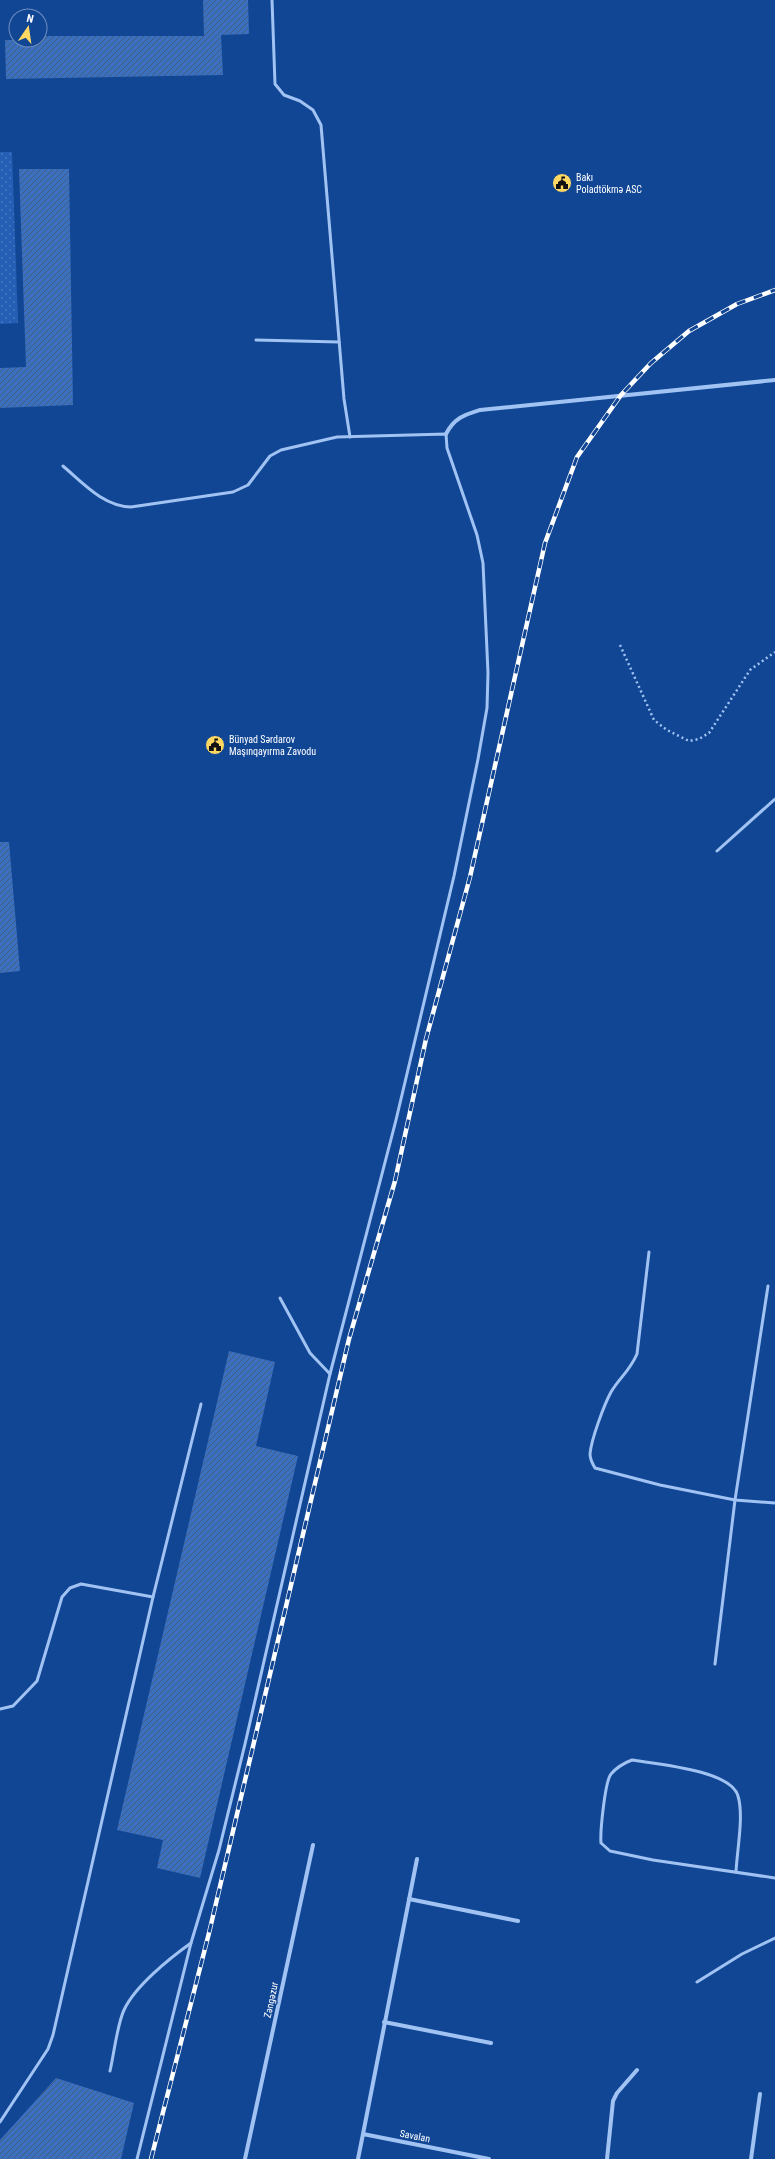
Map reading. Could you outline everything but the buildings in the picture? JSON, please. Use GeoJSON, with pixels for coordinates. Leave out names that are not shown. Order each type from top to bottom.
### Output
{"type":"FeatureCollection","features":[{"type":"Feature","properties":{"kind":"street"},"geometry":{"type":"LineString","coordinates":[[446,434],[451,424],[460,417],[480,410],[775,380]]}},
{"type":"Feature","properties":{"kind":"street","name":"Zəngəzur"},"geometry":{"type":"LineString","coordinates":[[245,2159],[313,1845]]}},
{"type":"Feature","properties":{"kind":"street"},"geometry":{"type":"LineString","coordinates":[[358,2159],[417,1859]]}},
{"type":"Feature","properties":{"kind":"street"},"geometry":{"type":"LineString","coordinates":[[409,1899],[518,1921]]}},
{"type":"Feature","properties":{"kind":"street"},"geometry":{"type":"LineString","coordinates":[[384,2022],[491,2043]]}},
{"type":"Feature","properties":{"kind":"street"},"geometry":{"type":"LineString","coordinates":[[606,2159],[613,2101],[637,2070]]}},
{"type":"Feature","properties":{"kind":"street"},"geometry":{"type":"LineString","coordinates":[[751,2159],[760,2094]]}},
{"type":"Feature","properties":{"kind":"street","name":"Savalan"},"geometry":{"type":"LineString","coordinates":[[363,2134],[488,2159]]}},
{"type":"Feature","properties":{"kind":"lane"},"geometry":{"type":"LineString","coordinates":[[272,0],[275,84],[284,95],[300,101],[313,110],[321,124],[344,399],[350,437]]}},
{"type":"Feature","properties":{"kind":"lane"},"geometry":{"type":"LineString","coordinates":[[256,340],[339,342]]}},
{"type":"Feature","properties":{"kind":"lane"},"geometry":{"type":"LineString","coordinates":[[63,466],[107,503],[120,507],[131,508],[233,492],[248,485],[270,456],[281,450],[337,437],[446,434],[447,448],[477,535],[483,563],[488,673],[487,708],[478,759],[446,906],[398,1112],[330,1374],[246,1744],[219,1850],[191,1943],[137,2159]]}},
{"type":"Feature","properties":{"kind":"lane"},"geometry":{"type":"LineString","coordinates":[[717,852],[775,799]]}},
{"type":"Feature","properties":{"kind":"lane"},"geometry":{"type":"LineString","coordinates":[[649,1252],[637,1354],[630,1369],[611,1392],[602,1415],[590,1453],[591,1460],[595,1468],[660,1485],[735,1500],[775,1503]]}},
{"type":"Feature","properties":{"kind":"lane"},"geometry":{"type":"LineString","coordinates":[[715,1664],[735,1500],[768,1286]]}},
{"type":"Feature","properties":{"kind":"lane"},"geometry":{"type":"LineString","coordinates":[[280,1298],[310,1353],[330,1374]]}},
{"type":"Feature","properties":{"kind":"lane"},"geometry":{"type":"LineString","coordinates":[[0,2122],[48,2049],[54,2035],[153,1597],[201,1404]]}},
{"type":"Feature","properties":{"kind":"lane"},"geometry":{"type":"LineString","coordinates":[[0,1709],[12,1706],[37,1681],[62,1597],[70,1588],[81,1584],[153,1597]]}},
{"type":"Feature","properties":{"kind":"lane"},"geometry":{"type":"LineString","coordinates":[[736,1872],[740,1809],[738,1795],[732,1785],[704,1772],[632,1760],[622,1764],[610,1775],[600,1831],[601,1842],[610,1851],[653,1860],[775,1878]]}},
{"type":"Feature","properties":{"kind":"lane"},"geometry":{"type":"LineString","coordinates":[[697,1982],[742,1954],[775,1938]]}},
{"type":"Feature","properties":{"kind":"lane"},"geometry":{"type":"LineString","coordinates":[[110,2071],[124,2011],[136,1994],[170,1958],[191,1943]]}},
{"type":"Feature","properties":{"kind":"path"},"geometry":{"type":"LineString","coordinates":[[620,645],[654,720],[667,730],[689,741],[698,739],[709,733],[750,670],[775,652]]}},
{"type":"Feature","properties":{"kind":"shaded area"},"geometry":{"type":"Polygon","coordinates":[[[0,152],[12,152],[18,323],[0,324],[0,152]]]}},
{"type":"Feature","properties":{"kind":"railway"},"geometry":{"type":"LineString","coordinates":[[151,2159],[209,1933],[349,1339],[395,1181],[426,1039],[470,877],[545,543],[577,457],[621,395],[651,363],[689,331],[737,304],[775,290]]}},
{"type":"Feature","properties":{"kind":"place","name":"Bakı Poladtökmə ASC"},"geometry":{"type":"Point","coordinates":[562,183]}},
{"type":"Feature","properties":{"kind":"place","name":"Bünyad Sərdarov Maşınqayırma Zavodu"},"geometry":{"type":"Point","coordinates":[215,745]}}]}
